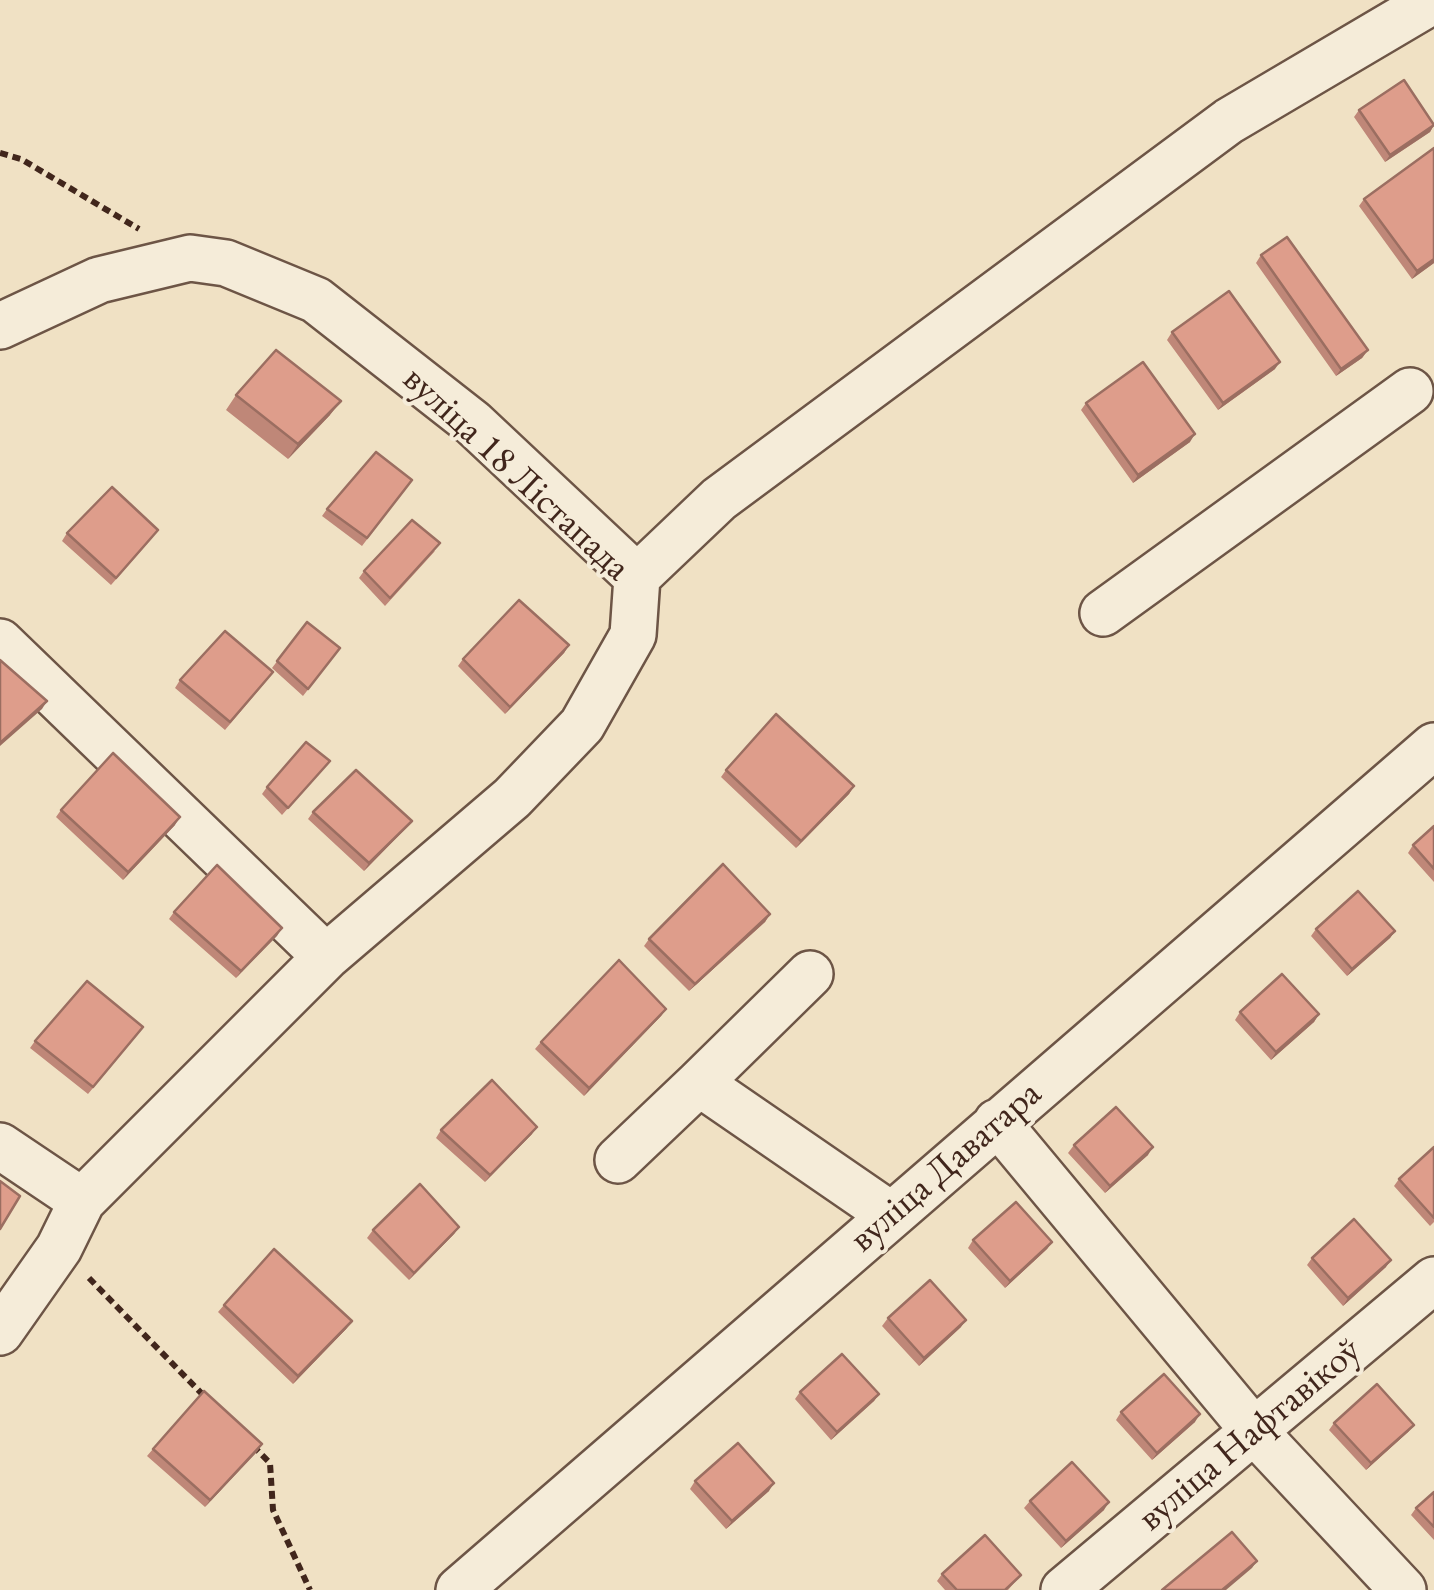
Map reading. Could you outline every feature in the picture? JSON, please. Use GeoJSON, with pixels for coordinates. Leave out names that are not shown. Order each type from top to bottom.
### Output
{"type":"FeatureCollection","features":[{"type":"Feature","properties":{"kind":"street"},"geometry":{"type":"LineString","coordinates":[[637,577],[720,499],[1230,121],[1434,0]]}},
{"type":"Feature","properties":{"kind":"street","name":"вуліца 18 Лістапада"},"geometry":{"type":"LineString","coordinates":[[0,326],[99,280],[190,258],[226,263],[316,300],[473,423],[637,577],[632,636],[582,725],[512,798],[326,956],[82,1201],[59,1248],[0,1332]]}},
{"type":"Feature","properties":{"kind":"street"},"geometry":{"type":"LineString","coordinates":[[1103,612],[1426,394]]}},
{"type":"Feature","properties":{"kind":"street"},"geometry":{"type":"LineString","coordinates":[[0,642],[326,956]]}},
{"type":"Feature","properties":{"kind":"street","name":"вуліца Даватара"},"geometry":{"type":"LineString","coordinates":[[459,1590],[1434,746]]}},
{"type":"Feature","properties":{"kind":"street"},"geometry":{"type":"LineString","coordinates":[[618,1160],[810,974]]}},
{"type":"Feature","properties":{"kind":"street"},"geometry":{"type":"LineString","coordinates":[[699,1083],[891,1215]]}},
{"type":"Feature","properties":{"kind":"street"},"geometry":{"type":"LineString","coordinates":[[997,1122],[1255,1432],[1404,1590]]}},
{"type":"Feature","properties":{"kind":"street"},"geometry":{"type":"LineString","coordinates":[[0,1146],[82,1201]]}},
{"type":"Feature","properties":{"kind":"street","name":"вуліца Нафтавікоў"},"geometry":{"type":"LineString","coordinates":[[1064,1590],[1434,1280]]}},
{"type":"Feature","properties":{"kind":"path"},"geometry":{"type":"LineString","coordinates":[[0,154],[21,159],[190,258]]}},
{"type":"Feature","properties":{"kind":"path"},"geometry":{"type":"LineString","coordinates":[[59,1248],[217,1409]]}},
{"type":"Feature","properties":{"kind":"path"},"geometry":{"type":"LineString","coordinates":[[243,1436],[270,1463],[274,1510],[310,1590]]}},
{"type":"Feature","properties":{"kind":"building"},"geometry":{"type":"Polygon","coordinates":[[[1404,80],[1434,125],[1390,155],[1359,110],[1404,80]]]}},
{"type":"Feature","properties":{"kind":"building"},"geometry":{"type":"Polygon","coordinates":[[[1434,148],[1434,259],[1417,271],[1364,199],[1434,148]]]}},
{"type":"Feature","properties":{"kind":"building"},"geometry":{"type":"Polygon","coordinates":[[[1287,237],[1368,350],[1341,369],[1261,255],[1287,237]]]}},
{"type":"Feature","properties":{"kind":"building"},"geometry":{"type":"Polygon","coordinates":[[[1229,291],[1280,362],[1223,403],[1172,332],[1229,291]]]}},
{"type":"Feature","properties":{"kind":"building"},"geometry":{"type":"Polygon","coordinates":[[[276,350],[341,401],[298,444],[236,395],[276,350]]]}},
{"type":"Feature","properties":{"kind":"building"},"geometry":{"type":"Polygon","coordinates":[[[1143,362],[1195,434],[1138,475],[1086,403],[1143,362]]]}},
{"type":"Feature","properties":{"kind":"building"},"geometry":{"type":"Polygon","coordinates":[[[376,452],[412,480],[367,538],[327,509],[376,452]]]}},
{"type":"Feature","properties":{"kind":"building"},"geometry":{"type":"Polygon","coordinates":[[[112,487],[158,530],[116,578],[67,533],[112,487]]]}},
{"type":"Feature","properties":{"kind":"building"},"geometry":{"type":"Polygon","coordinates":[[[412,520],[440,543],[390,598],[364,571],[412,520]]]}},
{"type":"Feature","properties":{"kind":"building"},"geometry":{"type":"Polygon","coordinates":[[[519,600],[569,645],[510,707],[463,659],[519,600]]]}},
{"type":"Feature","properties":{"kind":"building"},"geometry":{"type":"Polygon","coordinates":[[[307,622],[340,648],[308,689],[277,661],[307,622]]]}},
{"type":"Feature","properties":{"kind":"building"},"geometry":{"type":"Polygon","coordinates":[[[225,631],[273,672],[230,722],[180,680],[225,631]]]}},
{"type":"Feature","properties":{"kind":"building"},"geometry":{"type":"Polygon","coordinates":[[[0,660],[47,701],[0,743],[0,660]]]}},
{"type":"Feature","properties":{"kind":"building"},"geometry":{"type":"Polygon","coordinates":[[[776,714],[854,786],[801,841],[726,770],[776,714]]]}},
{"type":"Feature","properties":{"kind":"building"},"geometry":{"type":"Polygon","coordinates":[[[306,742],[330,761],[288,808],[267,787],[306,742]]]}},
{"type":"Feature","properties":{"kind":"building"},"geometry":{"type":"Polygon","coordinates":[[[113,753],[180,817],[128,872],[61,810],[113,753]]]}},
{"type":"Feature","properties":{"kind":"building"},"geometry":{"type":"Polygon","coordinates":[[[356,770],[412,821],[369,863],[313,812],[356,770]]]}},
{"type":"Feature","properties":{"kind":"building"},"geometry":{"type":"Polygon","coordinates":[[[1434,826],[1434,869],[1413,845],[1434,826]]]}},
{"type":"Feature","properties":{"kind":"building"},"geometry":{"type":"Polygon","coordinates":[[[723,864],[770,914],[695,984],[649,939],[723,864]]]}},
{"type":"Feature","properties":{"kind":"building"},"geometry":{"type":"Polygon","coordinates":[[[217,865],[282,928],[241,971],[174,912],[217,865]]]}},
{"type":"Feature","properties":{"kind":"building"},"geometry":{"type":"Polygon","coordinates":[[[1358,891],[1395,931],[1352,969],[1316,929],[1358,891]]]}},
{"type":"Feature","properties":{"kind":"building"},"geometry":{"type":"Polygon","coordinates":[[[619,960],[666,1009],[589,1088],[541,1042],[619,960]]]}},
{"type":"Feature","properties":{"kind":"building"},"geometry":{"type":"Polygon","coordinates":[[[1282,974],[1319,1014],[1276,1052],[1240,1012],[1282,974]]]}},
{"type":"Feature","properties":{"kind":"building"},"geometry":{"type":"Polygon","coordinates":[[[87,981],[143,1027],[93,1087],[35,1041],[87,981]]]}},
{"type":"Feature","properties":{"kind":"building"},"geometry":{"type":"Polygon","coordinates":[[[492,1080],[537,1127],[490,1175],[441,1130],[492,1080]]]}},
{"type":"Feature","properties":{"kind":"building"},"geometry":{"type":"Polygon","coordinates":[[[1116,1107],[1153,1147],[1110,1186],[1074,1145],[1116,1107]]]}},
{"type":"Feature","properties":{"kind":"building"},"geometry":{"type":"Polygon","coordinates":[[[1434,1147],[1434,1218],[1399,1179],[1434,1147]]]}},
{"type":"Feature","properties":{"kind":"building"},"geometry":{"type":"Polygon","coordinates":[[[0,1181],[20,1196],[0,1229],[0,1181]]]}},
{"type":"Feature","properties":{"kind":"building"},"geometry":{"type":"Polygon","coordinates":[[[420,1184],[459,1227],[414,1273],[373,1230],[420,1184]]]}},
{"type":"Feature","properties":{"kind":"building"},"geometry":{"type":"Polygon","coordinates":[[[1016,1202],[1052,1242],[1010,1281],[973,1240],[1016,1202]]]}},
{"type":"Feature","properties":{"kind":"building"},"geometry":{"type":"Polygon","coordinates":[[[1354,1219],[1391,1260],[1348,1298],[1312,1258],[1354,1219]]]}},
{"type":"Feature","properties":{"kind":"building"},"geometry":{"type":"Polygon","coordinates":[[[274,1249],[352,1321],[298,1376],[224,1305],[274,1249]]]}},
{"type":"Feature","properties":{"kind":"building"},"geometry":{"type":"Polygon","coordinates":[[[930,1280],[966,1320],[924,1358],[888,1318],[930,1280]]]}},
{"type":"Feature","properties":{"kind":"building"},"geometry":{"type":"Polygon","coordinates":[[[842,1354],[879,1394],[837,1432],[800,1392],[842,1354]]]}},
{"type":"Feature","properties":{"kind":"building"},"geometry":{"type":"Polygon","coordinates":[[[1164,1374],[1200,1414],[1157,1453],[1121,1412],[1164,1374]]]}},
{"type":"Feature","properties":{"kind":"building"},"geometry":{"type":"Polygon","coordinates":[[[1377,1384],[1414,1425],[1371,1463],[1334,1423],[1377,1384]]]}},
{"type":"Feature","properties":{"kind":"building"},"geometry":{"type":"Polygon","coordinates":[[[204,1391],[262,1444],[210,1500],[153,1449],[204,1391]]]}},
{"type":"Feature","properties":{"kind":"building"},"geometry":{"type":"Polygon","coordinates":[[[738,1443],[774,1483],[732,1521],[695,1481],[738,1443]]]}},
{"type":"Feature","properties":{"kind":"building"},"geometry":{"type":"Polygon","coordinates":[[[1072,1462],[1109,1502],[1066,1541],[1030,1501],[1072,1462]]]}},
{"type":"Feature","properties":{"kind":"building"},"geometry":{"type":"Polygon","coordinates":[[[1434,1492],[1434,1527],[1416,1508],[1434,1492]]]}},
{"type":"Feature","properties":{"kind":"building"},"geometry":{"type":"Polygon","coordinates":[[[1232,1532],[1257,1561],[1222,1590],[1162,1590],[1232,1532]]]}},
{"type":"Feature","properties":{"kind":"building"},"geometry":{"type":"Polygon","coordinates":[[[985,1535],[1021,1575],[1005,1590],[957,1590],[942,1574],[985,1535]]]}}]}
